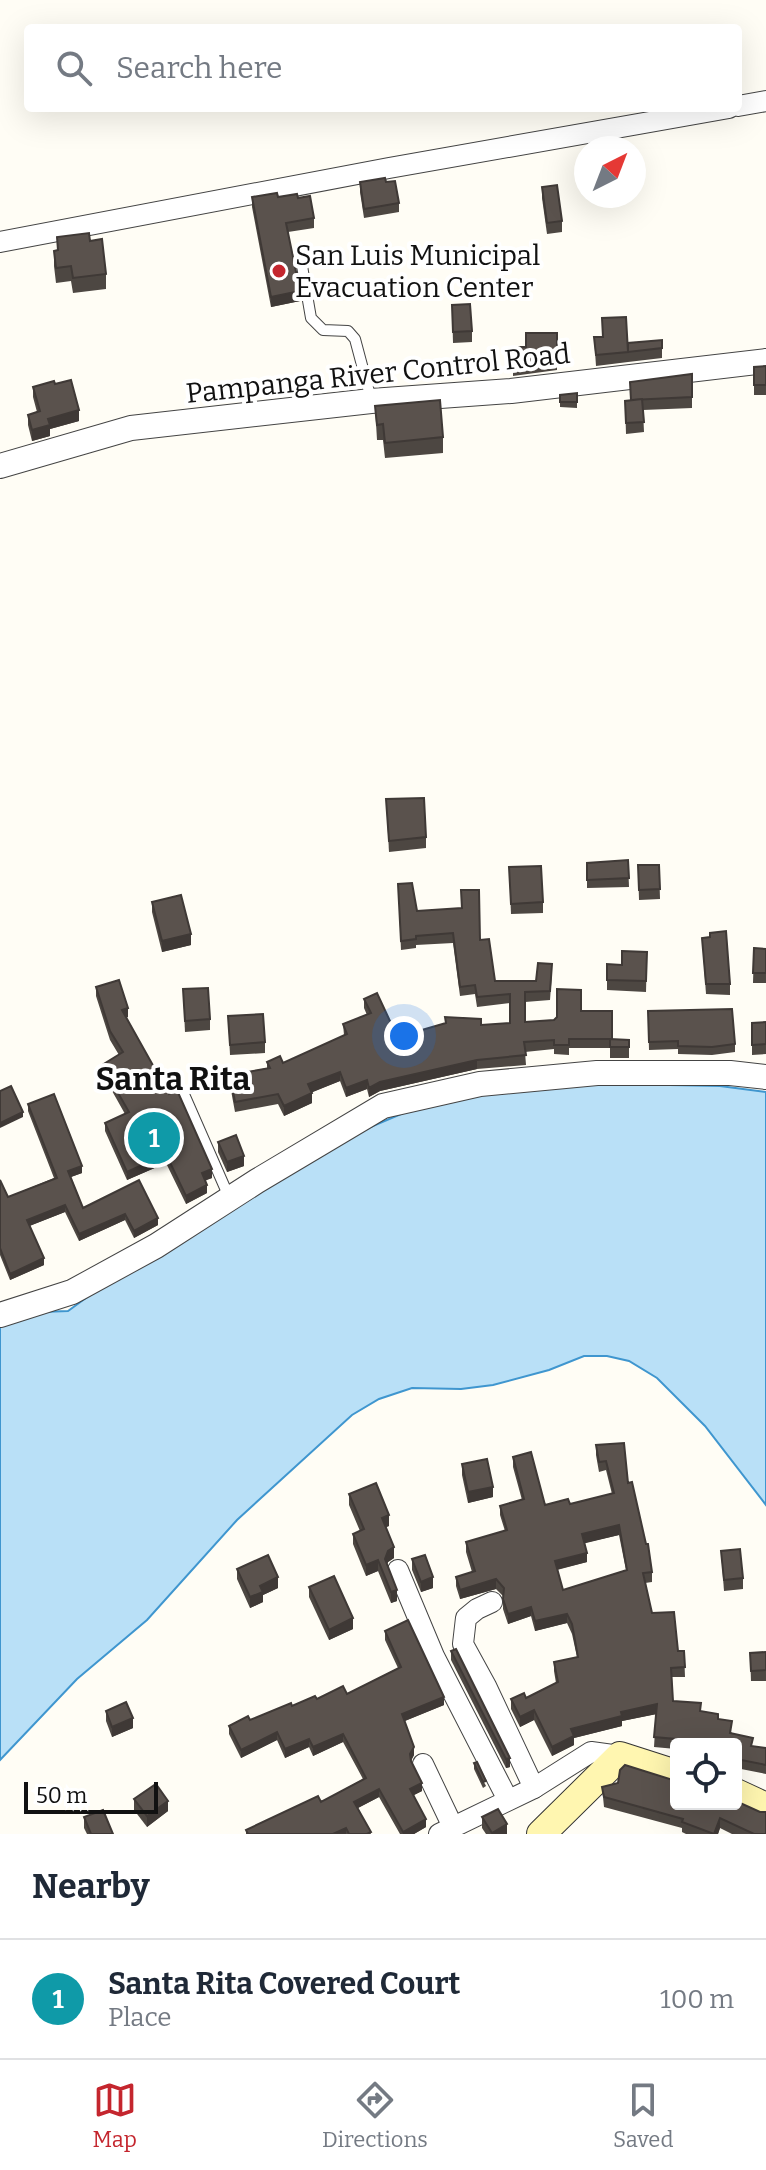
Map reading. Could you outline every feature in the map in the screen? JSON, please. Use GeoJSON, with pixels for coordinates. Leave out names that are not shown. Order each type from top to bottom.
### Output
{"type":"FeatureCollection","features":[{"type":"Feature","properties":{"kind":"main road"},"geometry":{"type":"LineString","coordinates":[[541,1834],[620,1756],[670,1772]]}},
{"type":"Feature","properties":{"kind":"main road"},"geometry":{"type":"LineString","coordinates":[[742,1796],[766,1807]]}},
{"type":"Feature","properties":{"kind":"street"},"geometry":{"type":"LineString","coordinates":[[742,105],[766,101]]}},
{"type":"Feature","properties":{"kind":"street"},"geometry":{"type":"LineString","coordinates":[[0,242],[706,112]]}},
{"type":"Feature","properties":{"kind":"street","name":"Pampanga River Control Road"},"geometry":{"type":"LineString","coordinates":[[0,466],[131,428],[371,401],[511,391],[766,361]]}},
{"type":"Feature","properties":{"kind":"street"},"geometry":{"type":"LineString","coordinates":[[3,1306],[72,1292],[156,1246],[383,1106],[480,1084],[597,1073],[730,1073],[766,1077]]}},
{"type":"Feature","properties":{"kind":"street"},"geometry":{"type":"LineString","coordinates":[[398,1570],[434,1656],[508,1800]]}},
{"type":"Feature","properties":{"kind":"street"},"geometry":{"type":"LineString","coordinates":[[492,1602],[466,1618],[463,1644],[534,1788]]}},
{"type":"Feature","properties":{"kind":"street"},"geometry":{"type":"LineString","coordinates":[[423,1764],[446,1830],[534,1788],[591,1752],[620,1756]]}},
{"type":"Feature","properties":{"kind":"lane"},"geometry":{"type":"LineString","coordinates":[[301,260],[311,318],[319,329],[348,331],[355,339],[371,401]]}},
{"type":"Feature","properties":{"kind":"lane"},"geometry":{"type":"LineString","coordinates":[[183,1092],[230,1199]]}},
{"type":"Feature","properties":{"kind":"water"},"geometry":{"type":"Polygon","coordinates":[[[619,1084],[720,1086],[766,1092],[766,1505],[705,1426],[657,1378],[629,1361],[607,1356],[584,1356],[549,1370],[493,1385],[461,1389],[412,1388],[379,1399],[352,1415],[237,1520],[147,1620],[77,1679],[0,1760],[0,1320],[41,1312],[68,1311],[347,1137],[408,1111],[521,1087],[619,1084]]]}},
{"type":"Feature","properties":{"kind":"building"},"geometry":{"type":"Polygon","coordinates":[[[385,178],[386,182],[395,181],[399,203],[364,209],[360,182],[385,178]]]}},
{"type":"Feature","properties":{"kind":"building"},"geometry":{"type":"Polygon","coordinates":[[[557,185],[562,221],[547,223],[542,187],[557,185]]]}},
{"type":"Feature","properties":{"kind":"building"},"geometry":{"type":"Polygon","coordinates":[[[277,193],[278,197],[297,194],[298,198],[310,196],[314,218],[286,223],[300,291],[271,297],[252,197],[277,193]]]}},
{"type":"Feature","properties":{"kind":"building"},"geometry":{"type":"Polygon","coordinates":[[[89,233],[90,241],[102,239],[106,274],[73,278],[71,266],[56,268],[54,251],[58,250],[57,237],[89,233]]]}},
{"type":"Feature","properties":{"kind":"building"},"geometry":{"type":"Polygon","coordinates":[[[470,304],[472,331],[453,332],[452,305],[470,304]]]}},
{"type":"Feature","properties":{"kind":"building"},"geometry":{"type":"Polygon","coordinates":[[[626,317],[628,352],[596,355],[594,337],[603,337],[602,318],[626,317]]]}},
{"type":"Feature","properties":{"kind":"building"},"geometry":{"type":"Polygon","coordinates":[[[526,333],[557,333],[557,361],[513,366],[513,347],[526,347],[526,333]]]}},
{"type":"Feature","properties":{"kind":"building"},"geometry":{"type":"Polygon","coordinates":[[[662,340],[662,348],[628,352],[628,343],[662,340]]]}},
{"type":"Feature","properties":{"kind":"building"},"geometry":{"type":"Polygon","coordinates":[[[766,366],[766,385],[754,385],[754,367],[766,366]]]}},
{"type":"Feature","properties":{"kind":"building"},"geometry":{"type":"Polygon","coordinates":[[[692,374],[692,397],[631,400],[630,382],[692,374]]]}},
{"type":"Feature","properties":{"kind":"building"},"geometry":{"type":"Polygon","coordinates":[[[71,380],[79,410],[48,419],[50,425],[32,430],[28,415],[40,411],[33,387],[71,380]]]}},
{"type":"Feature","properties":{"kind":"building"},"geometry":{"type":"Polygon","coordinates":[[[577,393],[577,402],[560,402],[560,395],[577,393]]]}},
{"type":"Feature","properties":{"kind":"building"},"geometry":{"type":"Polygon","coordinates":[[[642,399],[644,422],[626,423],[625,401],[642,399]]]}},
{"type":"Feature","properties":{"kind":"building"},"geometry":{"type":"Polygon","coordinates":[[[440,400],[443,437],[385,443],[383,424],[377,425],[375,406],[440,400]]]}},
{"type":"Feature","properties":{"kind":"building"},"geometry":{"type":"Polygon","coordinates":[[[424,798],[426,837],[389,841],[386,799],[424,798]]]}},
{"type":"Feature","properties":{"kind":"building"},"geometry":{"type":"Polygon","coordinates":[[[628,860],[629,878],[587,880],[587,863],[628,860]]]}},
{"type":"Feature","properties":{"kind":"building"},"geometry":{"type":"Polygon","coordinates":[[[638,865],[659,865],[660,889],[639,890],[638,865]]]}},
{"type":"Feature","properties":{"kind":"building"},"geometry":{"type":"Polygon","coordinates":[[[541,866],[543,902],[511,904],[509,867],[541,866]]]}},
{"type":"Feature","properties":{"kind":"building"},"geometry":{"type":"Polygon","coordinates":[[[412,883],[417,911],[462,908],[461,890],[479,890],[480,940],[489,939],[495,981],[536,981],[538,963],[552,964],[550,991],[525,992],[525,1022],[554,1020],[557,1017],[557,989],[581,990],[581,1011],[612,1011],[612,1039],[569,1039],[569,1045],[554,1045],[554,1040],[524,1042],[526,1055],[477,1060],[380,1082],[369,1088],[367,1080],[346,1088],[340,1072],[308,1084],[312,1093],[284,1106],[278,1094],[235,1102],[230,1075],[270,1068],[267,1062],[280,1056],[283,1063],[347,1034],[343,1024],[371,1013],[364,999],[377,993],[396,1034],[407,1031],[408,1034],[446,1023],[445,1017],[481,1019],[481,1025],[510,1023],[510,994],[477,997],[475,985],[460,987],[453,933],[416,936],[416,939],[401,941],[398,884],[412,883]]]}},
{"type":"Feature","properties":{"kind":"building"},"geometry":{"type":"Polygon","coordinates":[[[181,895],[191,934],[162,941],[152,902],[181,895]]]}},
{"type":"Feature","properties":{"kind":"building"},"geometry":{"type":"Polygon","coordinates":[[[726,931],[730,984],[706,984],[702,938],[710,937],[710,933],[726,931]]]}},
{"type":"Feature","properties":{"kind":"building"},"geometry":{"type":"Polygon","coordinates":[[[754,948],[766,949],[766,973],[753,973],[754,948]]]}},
{"type":"Feature","properties":{"kind":"building"},"geometry":{"type":"Polygon","coordinates":[[[622,951],[647,952],[646,981],[607,980],[607,964],[622,965],[622,951]]]}},
{"type":"Feature","properties":{"kind":"building"},"geometry":{"type":"Polygon","coordinates":[[[119,980],[128,1008],[122,1010],[169,1094],[177,1090],[212,1169],[202,1173],[207,1185],[186,1196],[166,1154],[127,1172],[105,1123],[129,1112],[102,1065],[123,1052],[110,1031],[96,987],[119,980]]]}},
{"type":"Feature","properties":{"kind":"building"},"geometry":{"type":"Polygon","coordinates":[[[208,988],[210,1019],[185,1021],[183,989],[208,988]]]}},
{"type":"Feature","properties":{"kind":"building"},"geometry":{"type":"Polygon","coordinates":[[[732,1009],[735,1044],[712,1047],[678,1046],[678,1041],[649,1042],[648,1011],[732,1009]]]}},
{"type":"Feature","properties":{"kind":"building"},"geometry":{"type":"Polygon","coordinates":[[[263,1014],[265,1042],[230,1045],[228,1016],[263,1014]]]}},
{"type":"Feature","properties":{"kind":"building"},"geometry":{"type":"Polygon","coordinates":[[[766,1022],[766,1044],[752,1045],[752,1023],[766,1022]]]}},
{"type":"Feature","properties":{"kind":"building"},"geometry":{"type":"Polygon","coordinates":[[[610,1039],[629,1040],[629,1047],[610,1047],[610,1039]]]}},
{"type":"Feature","properties":{"kind":"building"},"geometry":{"type":"Polygon","coordinates":[[[11,1086],[23,1112],[0,1123],[0,1091],[11,1086]]]}},
{"type":"Feature","properties":{"kind":"building"},"geometry":{"type":"Polygon","coordinates":[[[54,1094],[82,1166],[68,1171],[83,1208],[139,1180],[158,1218],[134,1231],[125,1214],[79,1234],[65,1205],[27,1220],[44,1258],[10,1274],[0,1248],[0,1180],[8,1197],[57,1178],[28,1104],[54,1094]]]}},
{"type":"Feature","properties":{"kind":"building"},"geometry":{"type":"Polygon","coordinates":[[[236,1135],[244,1156],[227,1162],[218,1142],[236,1135]]]}},
{"type":"Feature","properties":{"kind":"building"},"geometry":{"type":"Polygon","coordinates":[[[624,1443],[628,1483],[632,1482],[648,1544],[652,1572],[643,1573],[652,1613],[674,1612],[678,1651],[684,1651],[685,1667],[671,1668],[673,1701],[701,1703],[700,1711],[718,1714],[718,1719],[732,1721],[730,1733],[753,1738],[751,1746],[766,1748],[766,1765],[742,1760],[742,1738],[654,1737],[657,1704],[571,1729],[574,1736],[552,1747],[534,1710],[520,1717],[511,1699],[524,1693],[526,1698],[558,1682],[554,1662],[578,1657],[572,1624],[567,1614],[535,1621],[531,1607],[508,1614],[503,1599],[504,1588],[496,1579],[460,1590],[456,1577],[475,1571],[466,1542],[507,1530],[500,1506],[524,1499],[513,1457],[531,1452],[545,1505],[568,1499],[570,1504],[614,1493],[606,1461],[599,1462],[596,1445],[624,1443]],[[619,1525],[582,1534],[587,1553],[555,1561],[563,1590],[627,1570],[619,1525]]]}},
{"type":"Feature","properties":{"kind":"building"},"geometry":{"type":"Polygon","coordinates":[[[487,1459],[493,1487],[468,1492],[462,1464],[487,1459]]]}},
{"type":"Feature","properties":{"kind":"building"},"geometry":{"type":"Polygon","coordinates":[[[376,1483],[389,1515],[382,1518],[394,1547],[385,1559],[397,1590],[391,1592],[378,1560],[366,1565],[353,1534],[364,1529],[349,1494],[376,1483]]]}},
{"type":"Feature","properties":{"kind":"building"},"geometry":{"type":"Polygon","coordinates":[[[740,1549],[743,1578],[724,1580],[721,1551],[740,1549]]]}},
{"type":"Feature","properties":{"kind":"building"},"geometry":{"type":"Polygon","coordinates":[[[268,1555],[278,1577],[260,1586],[263,1592],[250,1597],[237,1569],[268,1555]]]}},
{"type":"Feature","properties":{"kind":"building"},"geometry":{"type":"Polygon","coordinates":[[[425,1555],[433,1577],[421,1582],[412,1559],[425,1555]]]}},
{"type":"Feature","properties":{"kind":"building"},"geometry":{"type":"Polygon","coordinates":[[[334,1576],[353,1618],[329,1630],[309,1587],[334,1576]]]}},
{"type":"Feature","properties":{"kind":"building"},"geometry":{"type":"Polygon","coordinates":[[[408,1620],[444,1697],[402,1714],[414,1747],[410,1754],[411,1761],[422,1783],[410,1789],[426,1819],[403,1832],[379,1789],[354,1802],[371,1832],[367,1834],[349,1834],[346,1828],[333,1834],[248,1834],[246,1830],[318,1796],[321,1802],[366,1778],[343,1734],[313,1747],[309,1739],[285,1749],[277,1732],[241,1750],[229,1726],[248,1716],[250,1720],[291,1703],[292,1706],[315,1696],[317,1699],[343,1686],[347,1694],[401,1667],[385,1631],[408,1620]]]}},
{"type":"Feature","properties":{"kind":"building"},"geometry":{"type":"Polygon","coordinates":[[[456,1649],[510,1758],[506,1759],[451,1651],[456,1649]]]}},
{"type":"Feature","properties":{"kind":"building"},"geometry":{"type":"Polygon","coordinates":[[[766,1652],[766,1670],[751,1671],[750,1653],[766,1652]]]}},
{"type":"Feature","properties":{"kind":"building"},"geometry":{"type":"Polygon","coordinates":[[[126,1702],[133,1718],[112,1727],[106,1711],[126,1702]]]}},
{"type":"Feature","properties":{"kind":"building"},"geometry":{"type":"Polygon","coordinates":[[[477,1762],[486,1781],[483,1782],[474,1763],[477,1762]]]}},
{"type":"Feature","properties":{"kind":"building"},"geometry":{"type":"Polygon","coordinates":[[[625,1765],[670,1779],[670,1810],[742,1810],[742,1804],[766,1812],[766,1834],[754,1834],[720,1818],[714,1834],[682,1822],[683,1819],[604,1797],[602,1787],[618,1783],[620,1770],[625,1765]]]}},
{"type":"Feature","properties":{"kind":"building"},"geometry":{"type":"Polygon","coordinates":[[[156,1784],[168,1801],[147,1816],[134,1799],[156,1784]]]}},
{"type":"Feature","properties":{"kind":"building"},"geometry":{"type":"Polygon","coordinates":[[[498,1809],[507,1824],[492,1833],[482,1817],[498,1809]]]}},
{"type":"Feature","properties":{"kind":"building"},"geometry":{"type":"Polygon","coordinates":[[[103,1810],[113,1834],[91,1834],[84,1817],[103,1810]]]}},
{"type":"Feature","properties":{"kind":"place","name":"San Luis Municipal Evacuation Center"},"geometry":{"type":"Point","coordinates":[279,271]}},
{"type":"Feature","properties":{"kind":"place","name":"Santa Rita Covered Court"},"geometry":{"type":"Point","coordinates":[154,1138]}},
{"type":"Feature","properties":{"kind":"district","name":"Santa Rita"},"geometry":{"type":"Point","coordinates":[173,1079]}}]}
